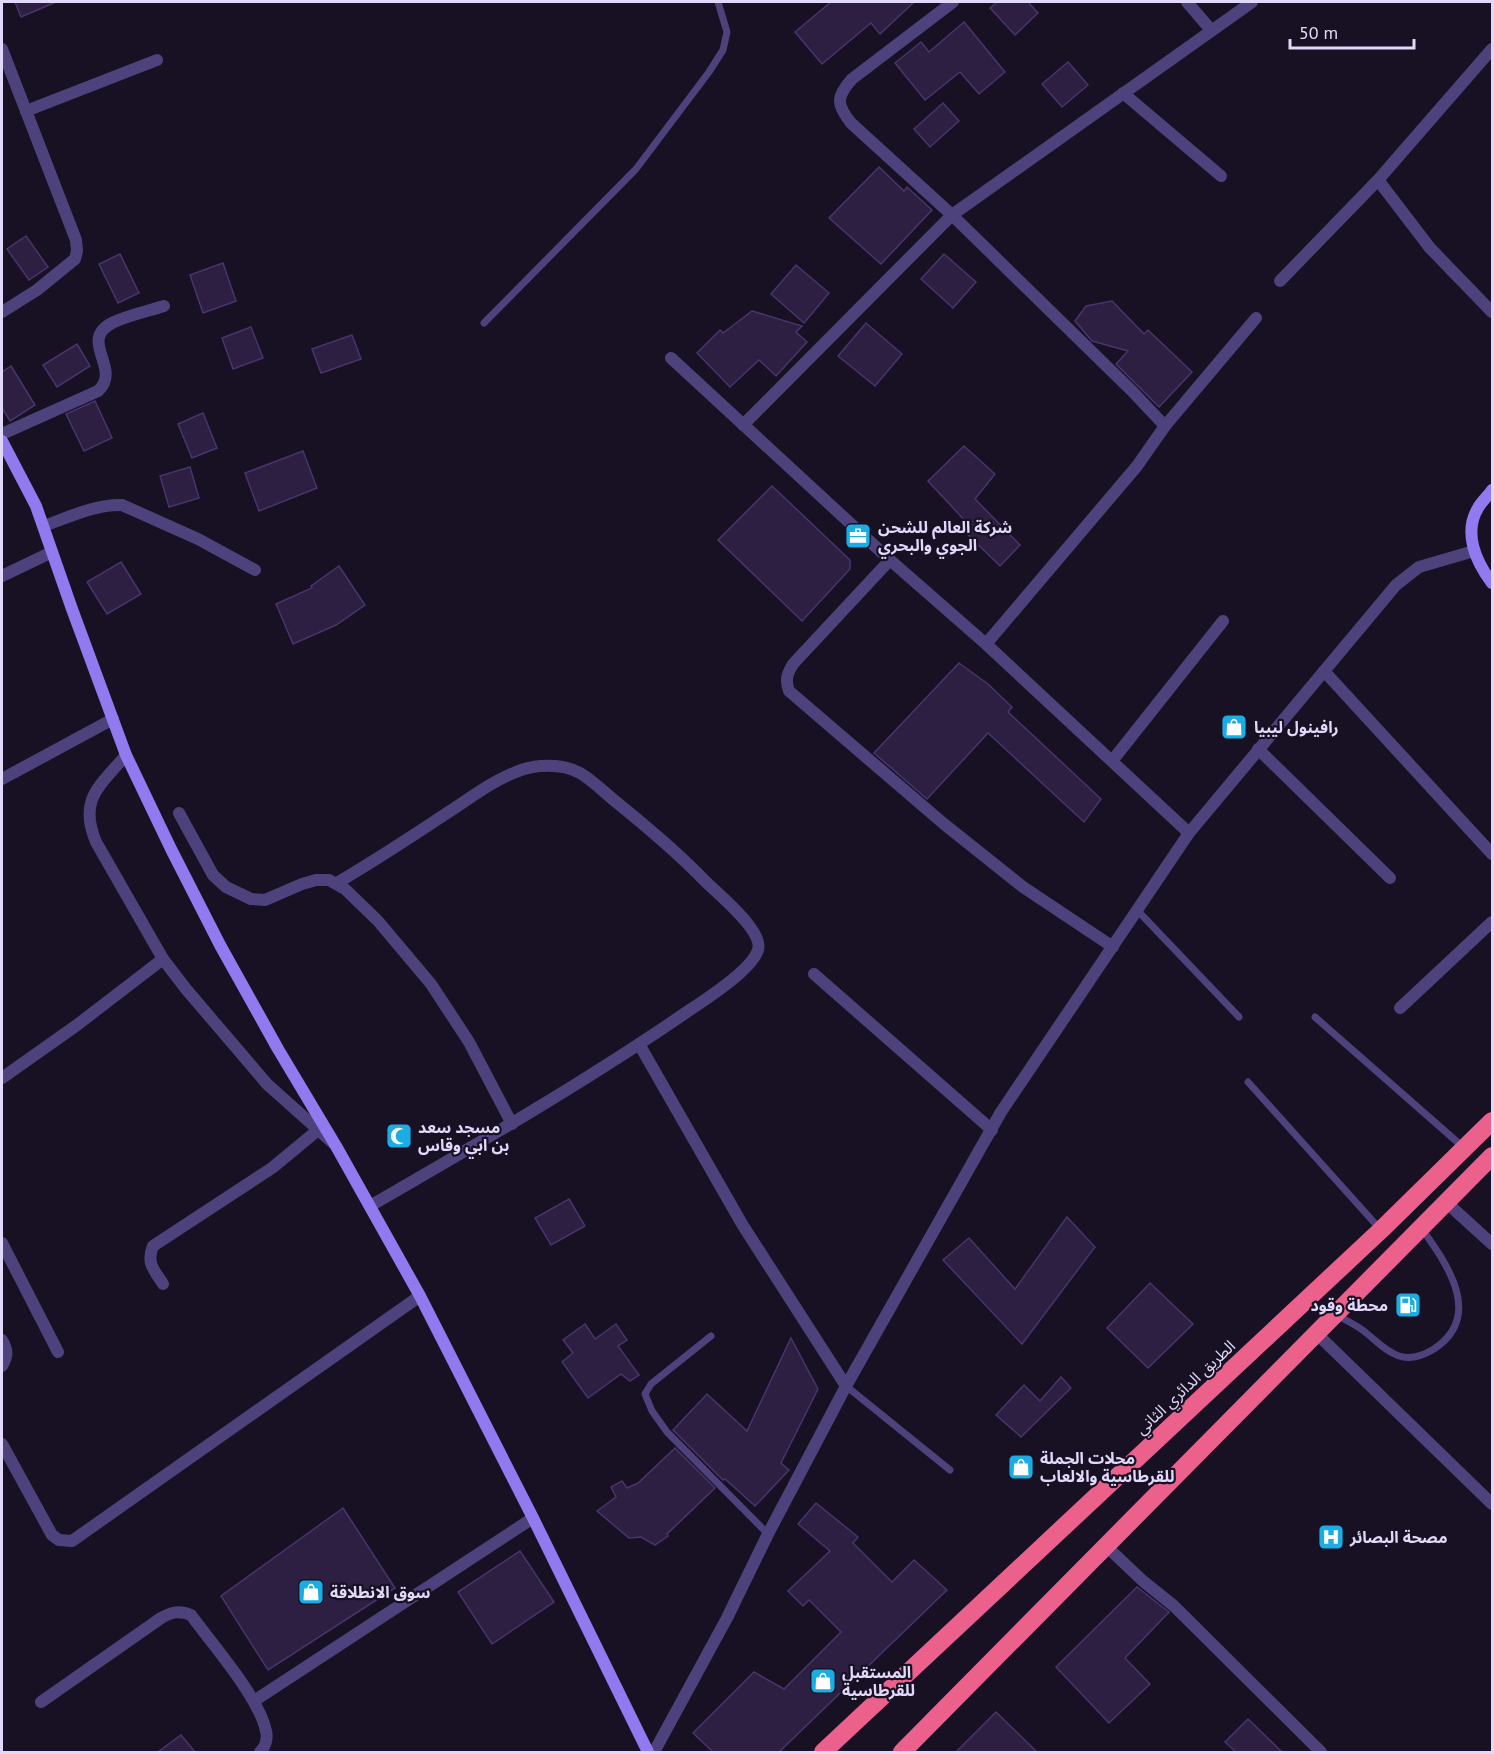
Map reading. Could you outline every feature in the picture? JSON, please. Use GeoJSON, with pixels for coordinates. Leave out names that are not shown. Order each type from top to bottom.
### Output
{"type":"FeatureCollection","features":[{"type":"Feature","properties":{"kind":"highway","name":"الطريق الدائري الثاني"},"geometry":{"type":"LineString","coordinates":[[823,1752],[1381,1230],[1492,1121]]}},
{"type":"Feature","properties":{"kind":"highway"},"geometry":{"type":"LineString","coordinates":[[902,1752],[1492,1156]]}},
{"type":"Feature","properties":{"kind":"highway"},"geometry":{"type":"LineString","coordinates":[[841,1752],[1115,1493],[1236,1375],[1268,1336]]}},
{"type":"Feature","properties":{"kind":"street"},"geometry":{"type":"LineString","coordinates":[[953,2],[852,79],[843,89],[839,99],[841,111],[851,123],[952,215],[1165,426]]}},
{"type":"Feature","properties":{"kind":"street"},"geometry":{"type":"LineString","coordinates":[[1186,2],[1211,30]]}},
{"type":"Feature","properties":{"kind":"street"},"geometry":{"type":"LineString","coordinates":[[743,425],[952,215],[1252,2]]}},
{"type":"Feature","properties":{"kind":"street"},"geometry":{"type":"LineString","coordinates":[[2,49],[76,240],[77,251],[75,259],[58,274],[2,312]]}},
{"type":"Feature","properties":{"kind":"street"},"geometry":{"type":"LineString","coordinates":[[1281,281],[1377,180],[1492,49]]}},
{"type":"Feature","properties":{"kind":"street"},"geometry":{"type":"LineString","coordinates":[[26,111],[157,60]]}},
{"type":"Feature","properties":{"kind":"street"},"geometry":{"type":"LineString","coordinates":[[1123,93],[1221,176]]}},
{"type":"Feature","properties":{"kind":"street"},"geometry":{"type":"LineString","coordinates":[[1377,180],[1430,248],[1492,312]]}},
{"type":"Feature","properties":{"kind":"street"},"geometry":{"type":"LineString","coordinates":[[2,434],[98,391],[107,375],[98,347],[98,339],[102,331],[113,322],[164,306]]}},
{"type":"Feature","properties":{"kind":"street"},"geometry":{"type":"LineString","coordinates":[[986,644],[1137,466],[1165,426],[1256,318]]}},
{"type":"Feature","properties":{"kind":"street"},"geometry":{"type":"LineString","coordinates":[[671,358],[890,560],[986,644],[1189,833]]}},
{"type":"Feature","properties":{"kind":"street"},"geometry":{"type":"LineString","coordinates":[[2,441],[36,506],[126,755],[171,849],[220,945],[420,1296],[648,1752]]}},
{"type":"Feature","properties":{"kind":"street"},"geometry":{"type":"LineString","coordinates":[[1492,490],[1478,507],[1472,533],[1474,551],[1492,583]]}},
{"type":"Feature","properties":{"kind":"street"},"geometry":{"type":"LineString","coordinates":[[44,526],[95,508],[122,505],[198,539],[255,570]]}},
{"type":"Feature","properties":{"kind":"street"},"geometry":{"type":"LineString","coordinates":[[654,1752],[727,1618],[768,1534],[846,1386],[1001,1112],[1189,833],[1396,585],[1419,567],[1474,551]]}},
{"type":"Feature","properties":{"kind":"street"},"geometry":{"type":"LineString","coordinates":[[2,576],[52,552]]}},
{"type":"Feature","properties":{"kind":"street"},"geometry":{"type":"LineString","coordinates":[[890,560],[793,664],[787,675],[786,683],[789,691],[944,824],[1023,887],[1113,947]]}},
{"type":"Feature","properties":{"kind":"street"},"geometry":{"type":"LineString","coordinates":[[1112,761],[1223,621]]}},
{"type":"Feature","properties":{"kind":"street"},"geometry":{"type":"LineString","coordinates":[[1324,671],[1492,854]]}},
{"type":"Feature","properties":{"kind":"street"},"geometry":{"type":"LineString","coordinates":[[2,779],[113,719]]}},
{"type":"Feature","properties":{"kind":"street"},"geometry":{"type":"LineString","coordinates":[[1258,749],[1390,878]]}},
{"type":"Feature","properties":{"kind":"street"},"geometry":{"type":"LineString","coordinates":[[126,755],[95,793],[88,811],[88,824],[110,869],[163,959],[192,996],[252,1068],[290,1107],[336,1146]]}},
{"type":"Feature","properties":{"kind":"street"},"geometry":{"type":"LineString","coordinates":[[337,884],[515,772],[540,766],[565,768],[579,772],[648,828],[698,873],[745,921],[759,941],[758,951],[748,964],[720,989],[639,1044],[512,1124],[370,1206]]}},
{"type":"Feature","properties":{"kind":"street"},"geometry":{"type":"LineString","coordinates":[[179,813],[213,875],[226,887],[250,899],[265,900],[316,880],[329,880],[345,889],[378,921],[431,984],[469,1042],[512,1124]]}},
{"type":"Feature","properties":{"kind":"street"},"geometry":{"type":"LineString","coordinates":[[1400,1008],[1492,922]]}},
{"type":"Feature","properties":{"kind":"street"},"geometry":{"type":"LineString","coordinates":[[2,1078],[77,1025],[163,959]]}},
{"type":"Feature","properties":{"kind":"street"},"geometry":{"type":"LineString","coordinates":[[814,974],[992,1130]]}},
{"type":"Feature","properties":{"kind":"street"},"geometry":{"type":"LineString","coordinates":[[639,1044],[742,1224],[846,1386]]}},
{"type":"Feature","properties":{"kind":"street"},"geometry":{"type":"LineString","coordinates":[[163,1284],[150,1264],[149,1255],[153,1246],[272,1168],[318,1130]]}},
{"type":"Feature","properties":{"kind":"street"},"geometry":{"type":"LineString","coordinates":[[1447,1203],[1492,1244]]}},
{"type":"Feature","properties":{"kind":"street"},"geometry":{"type":"LineString","coordinates":[[2,1243],[58,1352]]}},
{"type":"Feature","properties":{"kind":"street"},"geometry":{"type":"LineString","coordinates":[[2,1444],[52,1535],[66,1542],[72,1541],[420,1296]]}},
{"type":"Feature","properties":{"kind":"street"},"geometry":{"type":"LineString","coordinates":[[1316,1333],[1492,1504]]}},
{"type":"Feature","properties":{"kind":"street"},"geometry":{"type":"LineString","coordinates":[[2,1340],[7,1351],[7,1358],[2,1366]]}},
{"type":"Feature","properties":{"kind":"street"},"geometry":{"type":"LineString","coordinates":[[254,1701],[533,1518]]}},
{"type":"Feature","properties":{"kind":"street"},"geometry":{"type":"LineString","coordinates":[[1106,1546],[1174,1606],[1312,1750]]}},
{"type":"Feature","properties":{"kind":"street"},"geometry":{"type":"LineString","coordinates":[[41,1702],[161,1618],[183,1611],[191,1615],[254,1701],[267,1733],[264,1748],[260,1752]]}},
{"type":"Feature","properties":{"kind":"lane"},"geometry":{"type":"LineString","coordinates":[[484,323],[636,169],[709,72],[723,50],[727,32],[717,2]]}},
{"type":"Feature","properties":{"kind":"lane"},"geometry":{"type":"LineString","coordinates":[[1137,910],[1239,1017]]}},
{"type":"Feature","properties":{"kind":"lane"},"geometry":{"type":"LineString","coordinates":[[1315,1017],[1465,1148]]}},
{"type":"Feature","properties":{"kind":"lane"},"geometry":{"type":"LineString","coordinates":[[1248,1082],[1381,1230]]}},
{"type":"Feature","properties":{"kind":"lane"},"geometry":{"type":"LineString","coordinates":[[1335,1314],[1399,1356],[1410,1358],[1421,1355],[1441,1344],[1453,1329],[1460,1306],[1455,1286],[1443,1259],[1422,1229]]}},
{"type":"Feature","properties":{"kind":"lane"},"geometry":{"type":"LineString","coordinates":[[711,1336],[651,1384],[645,1394],[652,1411],[667,1432],[768,1534]]}},
{"type":"Feature","properties":{"kind":"lane"},"geometry":{"type":"LineString","coordinates":[[846,1386],[950,1470]]}},
{"type":"Feature","properties":{"kind":"building"},"geometry":{"type":"Polygon","coordinates":[[[15,2],[56,2],[21,17],[15,2]]]}},
{"type":"Feature","properties":{"kind":"building"},"geometry":{"type":"Polygon","coordinates":[[[831,2],[914,2],[880,34],[871,23],[822,64],[795,32],[831,2]]]}},
{"type":"Feature","properties":{"kind":"building"},"geometry":{"type":"Polygon","coordinates":[[[997,2],[1028,2],[1038,13],[1015,35],[990,8],[997,2]]]}},
{"type":"Feature","properties":{"kind":"building"},"geometry":{"type":"Polygon","coordinates":[[[964,22],[1005,72],[979,94],[960,72],[925,100],[895,63],[921,42],[929,52],[964,22]]]}},
{"type":"Feature","properties":{"kind":"building"},"geometry":{"type":"Polygon","coordinates":[[[1068,62],[1088,85],[1062,107],[1042,84],[1068,62]]]}},
{"type":"Feature","properties":{"kind":"building"},"geometry":{"type":"Polygon","coordinates":[[[943,103],[959,121],[930,147],[914,129],[943,103]]]}},
{"type":"Feature","properties":{"kind":"building"},"geometry":{"type":"Polygon","coordinates":[[[879,167],[904,191],[907,187],[932,210],[881,264],[829,218],[879,167]]]}},
{"type":"Feature","properties":{"kind":"building"},"geometry":{"type":"Polygon","coordinates":[[[26,236],[48,267],[29,280],[7,249],[26,236]]]}},
{"type":"Feature","properties":{"kind":"building"},"geometry":{"type":"Polygon","coordinates":[[[120,254],[139,293],[118,303],[99,264],[120,254]]]}},
{"type":"Feature","properties":{"kind":"building"},"geometry":{"type":"Polygon","coordinates":[[[944,254],[976,282],[953,308],[921,279],[944,254]]]}},
{"type":"Feature","properties":{"kind":"building"},"geometry":{"type":"Polygon","coordinates":[[[223,263],[236,301],[203,313],[190,275],[223,263]]]}},
{"type":"Feature","properties":{"kind":"building"},"geometry":{"type":"Polygon","coordinates":[[[796,265],[829,293],[804,323],[771,294],[796,265]]]}},
{"type":"Feature","properties":{"kind":"building"},"geometry":{"type":"Polygon","coordinates":[[[1112,301],[1144,334],[1148,330],[1192,372],[1159,407],[1116,364],[1128,351],[1092,341],[1075,321],[1086,306],[1112,301]]]}},
{"type":"Feature","properties":{"kind":"building"},"geometry":{"type":"Polygon","coordinates":[[[752,311],[802,326],[796,332],[807,342],[776,376],[759,360],[730,387],[697,353],[720,330],[723,333],[752,311]]]}},
{"type":"Feature","properties":{"kind":"building"},"geometry":{"type":"Polygon","coordinates":[[[866,323],[902,354],[875,386],[838,356],[866,323]]]}},
{"type":"Feature","properties":{"kind":"building"},"geometry":{"type":"Polygon","coordinates":[[[251,327],[263,358],[233,369],[222,338],[251,327]]]}},
{"type":"Feature","properties":{"kind":"building"},"geometry":{"type":"Polygon","coordinates":[[[352,335],[361,359],[321,373],[312,349],[352,335]]]}},
{"type":"Feature","properties":{"kind":"building"},"geometry":{"type":"Polygon","coordinates":[[[77,344],[90,366],[57,387],[43,365],[77,344]]]}},
{"type":"Feature","properties":{"kind":"building"},"geometry":{"type":"Polygon","coordinates":[[[11,366],[35,405],[10,421],[2,408],[2,372],[11,366]]]}},
{"type":"Feature","properties":{"kind":"building"},"geometry":{"type":"Polygon","coordinates":[[[95,401],[112,438],[84,451],[66,414],[95,401]]]}},
{"type":"Feature","properties":{"kind":"building"},"geometry":{"type":"Polygon","coordinates":[[[203,413],[217,448],[192,458],[178,424],[203,413]]]}},
{"type":"Feature","properties":{"kind":"building"},"geometry":{"type":"Polygon","coordinates":[[[964,446],[995,474],[975,499],[1020,545],[1000,566],[963,530],[968,524],[928,481],[964,446]]]}},
{"type":"Feature","properties":{"kind":"building"},"geometry":{"type":"Polygon","coordinates":[[[303,451],[317,488],[259,511],[245,473],[303,451]]]}},
{"type":"Feature","properties":{"kind":"building"},"geometry":{"type":"Polygon","coordinates":[[[190,467],[199,498],[169,507],[160,476],[190,467]]]}},
{"type":"Feature","properties":{"kind":"building"},"geometry":{"type":"Polygon","coordinates":[[[772,486],[850,560],[850,569],[802,621],[718,540],[772,486]]]}},
{"type":"Feature","properties":{"kind":"building"},"geometry":{"type":"Polygon","coordinates":[[[121,562],[141,594],[107,614],[87,582],[121,562]]]}},
{"type":"Feature","properties":{"kind":"building"},"geometry":{"type":"Polygon","coordinates":[[[339,566],[365,605],[336,625],[293,644],[276,604],[312,588],[311,586],[339,566]]]}},
{"type":"Feature","properties":{"kind":"building"},"geometry":{"type":"Polygon","coordinates":[[[959,663],[988,684],[1012,707],[1008,712],[1101,799],[1084,822],[988,733],[927,799],[874,753],[959,663]]]}},
{"type":"Feature","properties":{"kind":"building"},"geometry":{"type":"Polygon","coordinates":[[[569,1199],[585,1226],[551,1245],[535,1218],[569,1199]]]}},
{"type":"Feature","properties":{"kind":"building"},"geometry":{"type":"Polygon","coordinates":[[[1067,1217],[1095,1247],[1022,1344],[943,1260],[969,1238],[1015,1289],[1067,1217]]]}},
{"type":"Feature","properties":{"kind":"building"},"geometry":{"type":"Polygon","coordinates":[[[1150,1283],[1193,1324],[1148,1368],[1107,1328],[1150,1283]]]}},
{"type":"Feature","properties":{"kind":"building"},"geometry":{"type":"Polygon","coordinates":[[[585,1324],[595,1339],[616,1324],[627,1340],[618,1346],[639,1375],[630,1381],[621,1374],[588,1398],[562,1362],[573,1353],[563,1340],[585,1324]]]}},
{"type":"Feature","properties":{"kind":"building"},"geometry":{"type":"Polygon","coordinates":[[[791,1338],[818,1389],[781,1463],[789,1470],[755,1506],[725,1479],[723,1480],[673,1430],[707,1394],[747,1431],[791,1338]]]}},
{"type":"Feature","properties":{"kind":"building"},"geometry":{"type":"Polygon","coordinates":[[[1061,1377],[1071,1388],[1021,1437],[996,1415],[1024,1385],[1040,1401],[1061,1377]]]}},
{"type":"Feature","properties":{"kind":"building"},"geometry":{"type":"Polygon","coordinates":[[[675,1448],[715,1488],[667,1534],[668,1536],[655,1545],[641,1537],[629,1538],[597,1511],[616,1497],[611,1487],[622,1481],[627,1488],[638,1483],[675,1448]]]}},
{"type":"Feature","properties":{"kind":"building"},"geometry":{"type":"Polygon","coordinates":[[[816,1503],[858,1537],[853,1543],[892,1582],[914,1560],[947,1590],[779,1752],[713,1752],[693,1733],[754,1672],[784,1689],[841,1632],[809,1600],[803,1606],[788,1591],[830,1551],[798,1524],[816,1503]]]}},
{"type":"Feature","properties":{"kind":"building"},"geometry":{"type":"Polygon","coordinates":[[[343,1508],[395,1588],[268,1670],[221,1596],[343,1508]]]}},
{"type":"Feature","properties":{"kind":"building"},"geometry":{"type":"Polygon","coordinates":[[[520,1551],[554,1602],[492,1644],[458,1592],[520,1551]]]}},
{"type":"Feature","properties":{"kind":"building"},"geometry":{"type":"Polygon","coordinates":[[[1137,1587],[1169,1612],[1125,1658],[1150,1684],[1109,1723],[1056,1667],[1137,1587]]]}},
{"type":"Feature","properties":{"kind":"building"},"geometry":{"type":"Polygon","coordinates":[[[996,1712],[1037,1752],[956,1752],[996,1712]]]}},
{"type":"Feature","properties":{"kind":"building"},"geometry":{"type":"Polygon","coordinates":[[[1248,1719],[1282,1752],[1236,1752],[1225,1742],[1248,1719]]]}},
{"type":"Feature","properties":{"kind":"building"},"geometry":{"type":"Polygon","coordinates":[[[181,1735],[195,1752],[158,1752],[181,1735]]]}},
{"type":"Feature","properties":{"kind":"place","name":"شركة العالم للشحن الجوي والبحري"},"geometry":{"type":"Point","coordinates":[858,536]}},
{"type":"Feature","properties":{"kind":"place","name":"رافينول ليبيا"},"geometry":{"type":"Point","coordinates":[1234,727]}},
{"type":"Feature","properties":{"kind":"place","name":"مسجد سعد بن ابي وقاس"},"geometry":{"type":"Point","coordinates":[399,1136]}},
{"type":"Feature","properties":{"kind":"place","name":"محطة وقود"},"geometry":{"type":"Point","coordinates":[1408,1305]}},
{"type":"Feature","properties":{"kind":"place","name":"محلات الجملة للقرطاسية والالعاب"},"geometry":{"type":"Point","coordinates":[1021,1467]}},
{"type":"Feature","properties":{"kind":"place","name":"مصحة البصائر"},"geometry":{"type":"Point","coordinates":[1331,1537]}},
{"type":"Feature","properties":{"kind":"place","name":"سوق الانطلاقة"},"geometry":{"type":"Point","coordinates":[311,1592]}},
{"type":"Feature","properties":{"kind":"place","name":"المستقبل للقرطاسية"},"geometry":{"type":"Point","coordinates":[823,1681]}}]}
